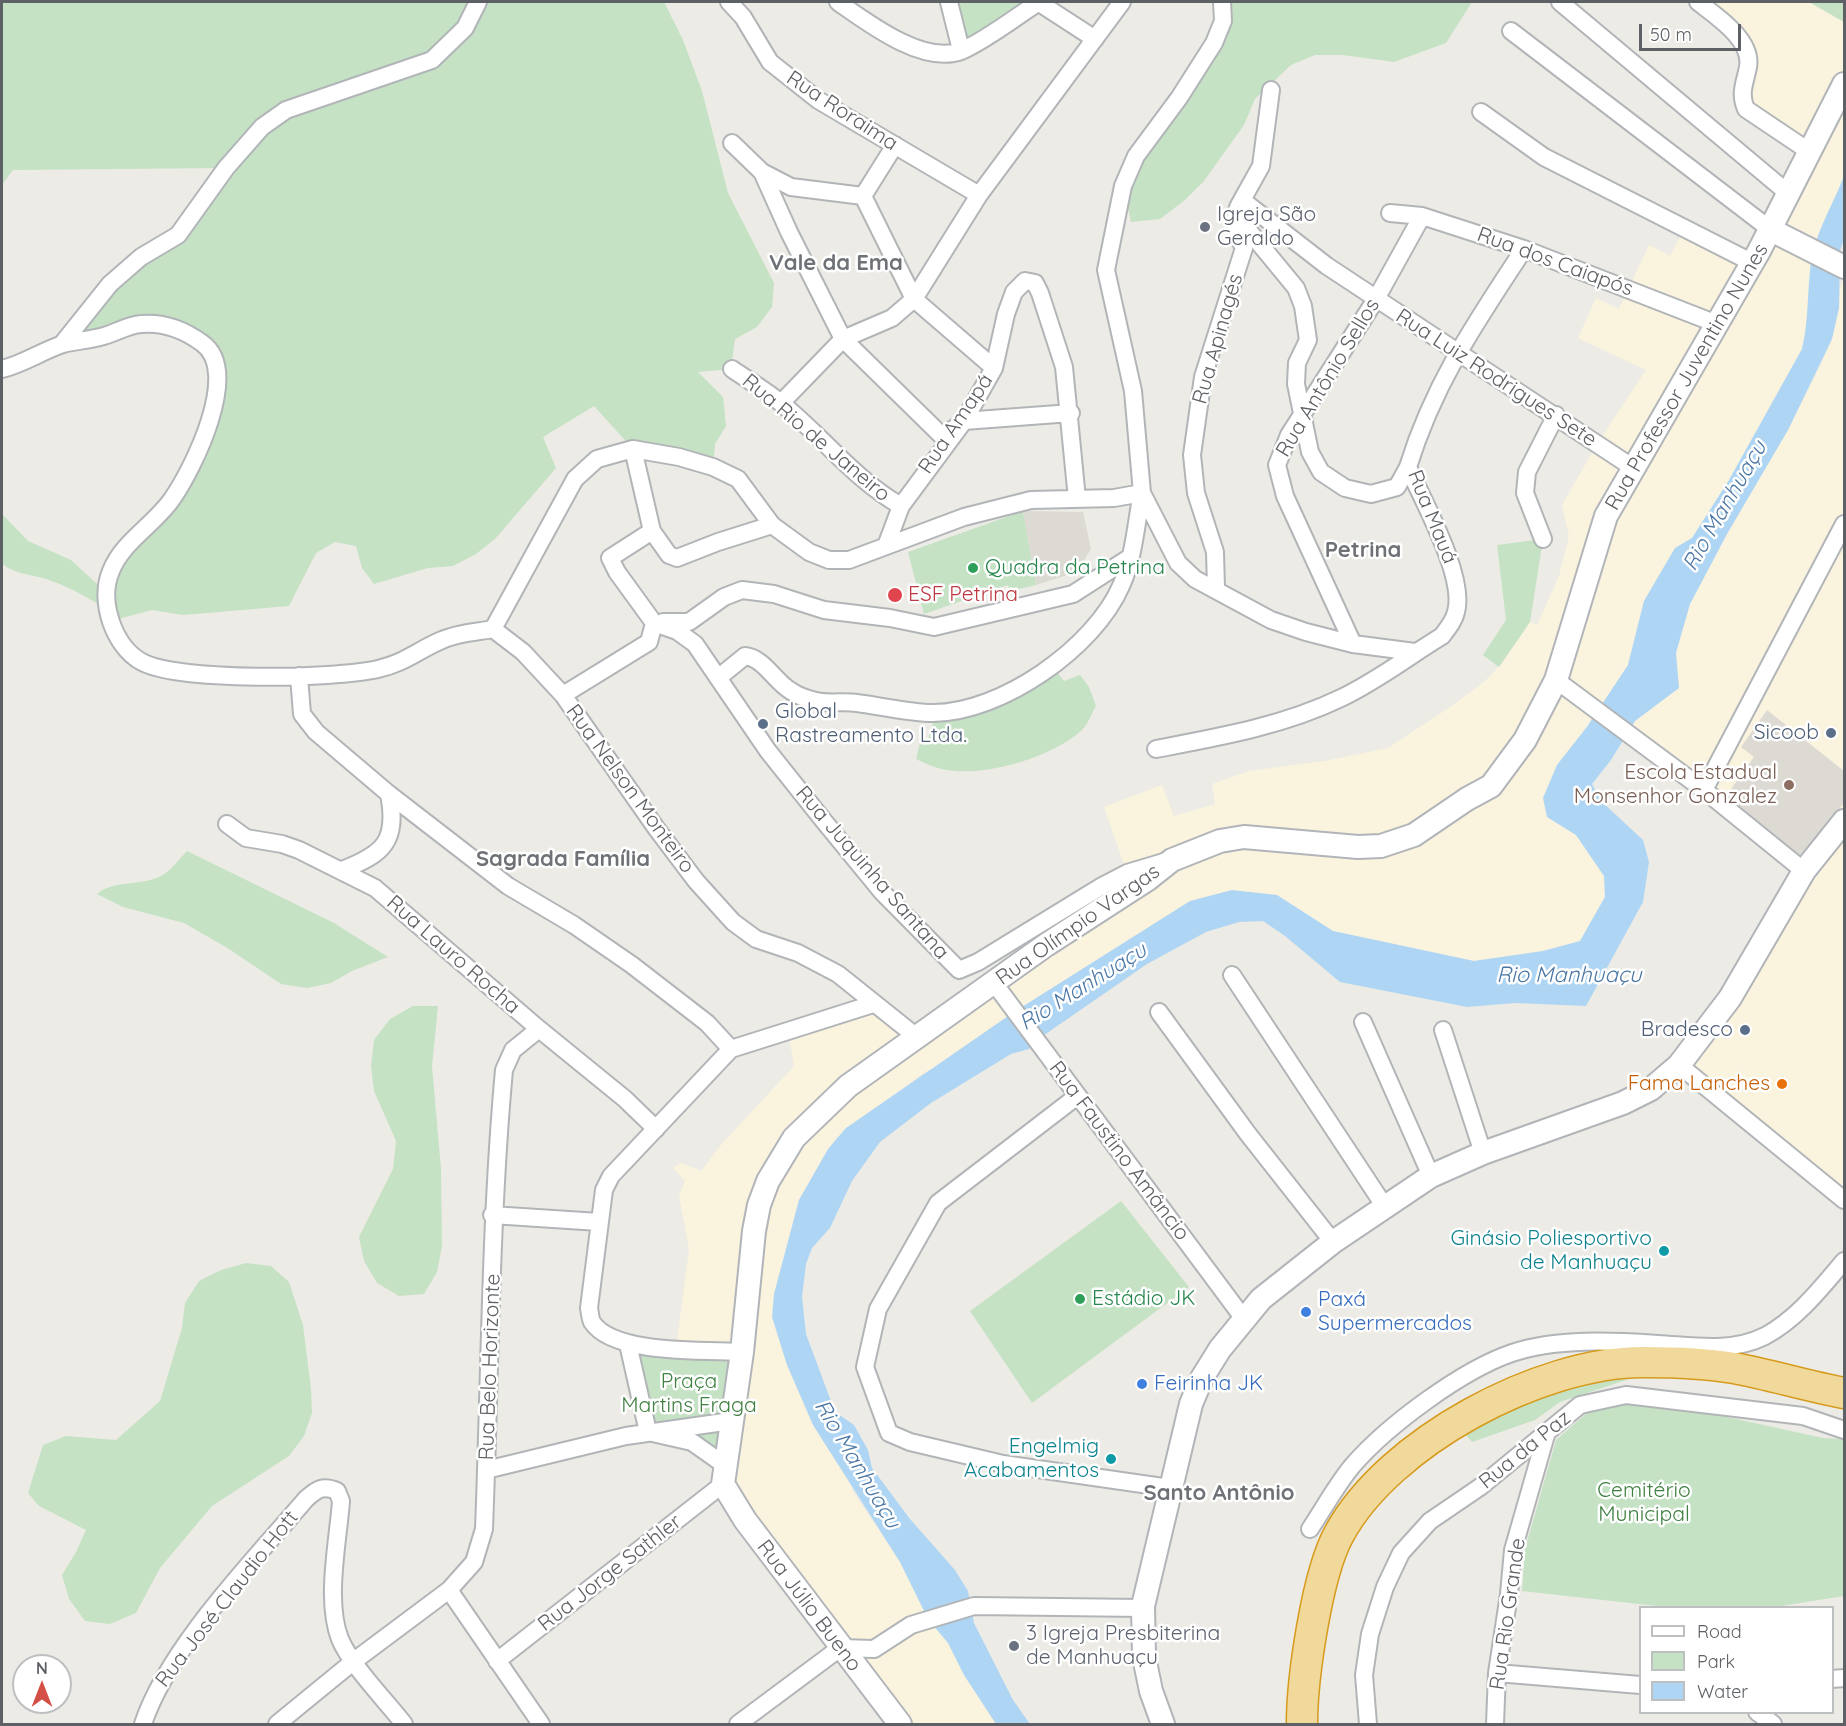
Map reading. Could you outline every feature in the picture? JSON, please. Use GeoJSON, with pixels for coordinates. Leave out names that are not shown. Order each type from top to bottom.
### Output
{"type":"FeatureCollection","features":[{"type":"Feature","properties":{"kind":"highway"},"geometry":{"type":"LineString","coordinates":[[1302,1725],[1307,1657],[1328,1563],[1338,1536],[1370,1491],[1396,1464],[1477,1410],[1553,1378],[1646,1353],[1734,1368],[1845,1393]]}},
{"type":"Feature","properties":{"kind":"street"},"geometry":{"type":"LineString","coordinates":[[62,344],[110,284],[141,257],[178,235],[226,168],[262,127],[286,110],[432,60],[465,28],[478,2]]}},
{"type":"Feature","properties":{"kind":"street","name":"Rua Roraima"},"geometry":{"type":"LineString","coordinates":[[729,2],[743,16],[770,62],[818,100],[979,195]]}},
{"type":"Feature","properties":{"kind":"street"},"geometry":{"type":"LineString","coordinates":[[949,2],[961,50]]}},
{"type":"Feature","properties":{"kind":"street"},"geometry":{"type":"LineString","coordinates":[[841,3],[906,44],[940,55],[961,50],[1039,2],[1095,39]]}},
{"type":"Feature","properties":{"kind":"street"},"geometry":{"type":"LineString","coordinates":[[781,403],[843,339],[892,318],[914,298],[979,195],[1122,2]]}},
{"type":"Feature","properties":{"kind":"street"},"geometry":{"type":"LineString","coordinates":[[718,678],[733,662],[745,656],[758,661],[790,691],[820,702],[853,702],[936,713],[993,702],[1025,685],[1086,637],[1106,613],[1122,586],[1142,493],[1133,392],[1107,284],[1106,270],[1113,233],[1123,186],[1136,156],[1179,98],[1214,43],[1223,21],[1222,2]]}},
{"type":"Feature","properties":{"kind":"street"},"geometry":{"type":"LineString","coordinates":[[1560,2],[1789,194]]}},
{"type":"Feature","properties":{"kind":"street"},"geometry":{"type":"LineString","coordinates":[[1698,2],[1739,39],[1746,51],[1749,65],[1742,86],[1742,100],[1746,109],[1810,152]]}},
{"type":"Feature","properties":{"kind":"street"},"geometry":{"type":"LineString","coordinates":[[1510,32],[1771,230],[1845,267]]}},
{"type":"Feature","properties":{"kind":"street","name":"Rua Professor Juventino Nunes"},"geometry":{"type":"LineString","coordinates":[[1556,680],[1575,624],[1600,530],[1753,263],[1845,84]]}},
{"type":"Feature","properties":{"kind":"street","name":"Rua Apinagés"},"geometry":{"type":"LineString","coordinates":[[1216,588],[1215,552],[1196,493],[1192,455],[1203,377],[1244,248],[1236,234],[1234,212],[1261,166],[1271,90]]}},
{"type":"Feature","properties":{"kind":"street"},"geometry":{"type":"LineString","coordinates":[[1481,112],[1544,157],[1753,263]]}},
{"type":"Feature","properties":{"kind":"street"},"geometry":{"type":"LineString","coordinates":[[732,143],[762,172],[791,188],[862,196]]}},
{"type":"Feature","properties":{"kind":"street"},"geometry":{"type":"LineString","coordinates":[[862,196],[895,145]]}},
{"type":"Feature","properties":{"kind":"street"},"geometry":{"type":"LineString","coordinates":[[762,172],[789,232],[843,339],[943,437],[964,421],[1071,413]]}},
{"type":"Feature","properties":{"kind":"street"},"geometry":{"type":"LineString","coordinates":[[862,196],[914,298],[994,368]]}},
{"type":"Feature","properties":{"kind":"street"},"geometry":{"type":"LineString","coordinates":[[1242,200],[1241,211],[1249,231],[1296,288],[1303,306],[1308,340],[1297,363],[1296,384],[1310,452],[1321,472],[1345,488],[1371,494],[1397,487],[1408,467]]}},
{"type":"Feature","properties":{"kind":"street","name":"Rua Luiz Rodrigues Sete"},"geometry":{"type":"LineString","coordinates":[[1242,200],[1327,266],[1458,350],[1635,469]]}},
{"type":"Feature","properties":{"kind":"street","name":"Rua dos Caiapós"},"geometry":{"type":"LineString","coordinates":[[1390,213],[1422,216],[1524,249],[1717,324]]}},
{"type":"Feature","properties":{"kind":"street","name":"Rua Antônio Sellos"},"geometry":{"type":"LineString","coordinates":[[1353,644],[1285,496],[1277,465],[1289,435],[1376,299],[1422,216]]}},
{"type":"Feature","properties":{"kind":"street","name":"Rua Mauá"},"geometry":{"type":"LineString","coordinates":[[1156,749],[1242,732],[1318,709],[1370,682],[1442,636],[1457,611],[1458,596],[1454,571],[1408,467],[1422,422],[1458,350],[1524,249]]}},
{"type":"Feature","properties":{"kind":"street","name":"Rua Amapá"},"geometry":{"type":"LineString","coordinates":[[886,546],[901,506],[964,421],[994,368],[996,349],[1014,291],[1024,281],[1035,283],[1064,367],[1071,413],[1077,499]]}},
{"type":"Feature","properties":{"kind":"street"},"geometry":{"type":"LineString","coordinates":[[2,369],[62,344],[101,337],[137,324],[164,323],[192,335],[208,347],[215,361],[219,379],[194,464],[171,501],[124,551],[110,571],[107,593],[111,621],[118,641],[142,662],[172,672],[299,676],[378,669],[410,659],[442,639],[493,629],[576,479],[597,459],[633,449],[679,457],[738,479],[772,525],[809,552],[829,560],[849,560],[964,517],[1031,500],[1114,498],[1142,493]]}},
{"type":"Feature","properties":{"kind":"street","name":"Rua Rio de Janeiro"},"geometry":{"type":"LineString","coordinates":[[732,369],[781,403],[869,486],[901,506]]}},
{"type":"Feature","properties":{"kind":"street"},"geometry":{"type":"LineString","coordinates":[[1543,539],[1525,493],[1527,472],[1556,415]]}},
{"type":"Feature","properties":{"kind":"street"},"geometry":{"type":"LineString","coordinates":[[633,449],[652,531],[669,555],[677,558],[772,525]]}},
{"type":"Feature","properties":{"kind":"street"},"geometry":{"type":"LineString","coordinates":[[1142,493],[1178,563],[1195,579],[1216,588],[1271,620],[1353,644],[1415,652]]}},
{"type":"Feature","properties":{"kind":"street"},"geometry":{"type":"LineString","coordinates":[[1704,790],[1845,525]]}},
{"type":"Feature","properties":{"kind":"street"},"geometry":{"type":"LineString","coordinates":[[652,531],[610,558],[617,572],[654,623]]}},
{"type":"Feature","properties":{"kind":"street"},"geometry":{"type":"LineString","coordinates":[[654,623],[689,622],[724,597],[742,590],[774,594],[824,610],[890,618],[934,627],[1072,594],[1129,558]]}},
{"type":"Feature","properties":{"kind":"street"},"geometry":{"type":"LineString","coordinates":[[563,695],[649,642],[654,623]]}},
{"type":"Feature","properties":{"kind":"street","name":"Rua Juquinha Santana"},"geometry":{"type":"LineString","coordinates":[[654,623],[677,631],[695,644],[768,751],[823,820],[882,892],[959,970],[978,962],[1127,873],[1172,860]]}},
{"type":"Feature","properties":{"kind":"street","name":"Rua Nelson Monteiro"},"geometry":{"type":"LineString","coordinates":[[493,629],[523,652],[563,695],[656,828],[696,881],[733,922],[756,939],[798,953],[838,974],[918,1038]]}},
{"type":"Feature","properties":{"kind":"street"},"geometry":{"type":"LineString","coordinates":[[299,676],[302,714],[316,732],[389,794],[508,886],[574,925],[632,964],[707,1023],[731,1049]]}},
{"type":"Feature","properties":{"kind":"street"},"geometry":{"type":"LineString","coordinates":[[1556,680],[1704,790],[1804,871]]}},
{"type":"Feature","properties":{"kind":"street","name":"Rua Olímpio Vargas"},"geometry":{"type":"LineString","coordinates":[[724,1475],[742,1352],[754,1231],[759,1205],[768,1181],[794,1138],[819,1112],[848,1086],[1046,945],[1148,879],[1172,860],[1220,841],[1244,837],[1358,847],[1381,846],[1414,835],[1467,799],[1491,786],[1525,740],[1556,680]]}},
{"type":"Feature","properties":{"kind":"street"},"geometry":{"type":"LineString","coordinates":[[342,870],[368,860],[383,847],[390,834],[393,816],[389,794]]}},
{"type":"Feature","properties":{"kind":"street"},"geometry":{"type":"LineString","coordinates":[[1163,1725],[1151,1691],[1144,1657],[1143,1608],[1191,1404],[1202,1378],[1244,1318],[1261,1299],[1333,1242],[1431,1176],[1483,1153],[1623,1103],[1651,1089],[1679,1065],[1730,998],[1804,871],[1845,821]]}},
{"type":"Feature","properties":{"kind":"street","name":"Rua Lauro Rocha"},"geometry":{"type":"LineString","coordinates":[[226,824],[246,838],[282,844],[342,870],[375,888],[539,1029],[625,1099],[656,1129]]}},
{"type":"Feature","properties":{"kind":"street"},"geometry":{"type":"LineString","coordinates":[[1232,975],[1385,1207]]}},
{"type":"Feature","properties":{"kind":"street","name":"Rua Faustino Amâncio"},"geometry":{"type":"LineString","coordinates":[[994,983],[1076,1097],[1244,1318]]}},
{"type":"Feature","properties":{"kind":"street"},"geometry":{"type":"LineString","coordinates":[[742,1352],[628,1344],[607,1335],[592,1321],[589,1308],[604,1190],[611,1176],[731,1049],[873,1004]]}},
{"type":"Feature","properties":{"kind":"street"},"geometry":{"type":"LineString","coordinates":[[1159,1012],[1248,1134],[1333,1242]]}},
{"type":"Feature","properties":{"kind":"street"},"geometry":{"type":"LineString","coordinates":[[1363,1022],[1431,1176]]}},
{"type":"Feature","properties":{"kind":"street","name":"Rua Belo Horizonte"},"geometry":{"type":"LineString","coordinates":[[278,1725],[354,1661],[449,1590],[474,1562],[484,1529],[493,1296],[492,1215],[504,1070],[513,1050],[539,1029]]}},
{"type":"Feature","properties":{"kind":"street"},"geometry":{"type":"LineString","coordinates":[[1443,1030],[1483,1153]]}},
{"type":"Feature","properties":{"kind":"street"},"geometry":{"type":"LineString","coordinates":[[1679,1065],[1845,1200]]}},
{"type":"Feature","properties":{"kind":"street"},"geometry":{"type":"LineString","coordinates":[[1076,1097],[938,1203],[878,1309],[865,1367],[889,1433],[910,1442],[1003,1464],[1170,1488]]}},
{"type":"Feature","properties":{"kind":"street"},"geometry":{"type":"LineString","coordinates":[[492,1215],[599,1222]]}},
{"type":"Feature","properties":{"kind":"street"},"geometry":{"type":"LineString","coordinates":[[1310,1529],[1353,1466],[1387,1432],[1427,1400],[1512,1353],[1555,1345],[1646,1353],[1734,1346],[1765,1336],[1800,1309],[1845,1261]]}},
{"type":"Feature","properties":{"kind":"street"},"geometry":{"type":"LineString","coordinates":[[628,1344],[648,1432]]}},
{"type":"Feature","properties":{"kind":"street"},"geometry":{"type":"LineString","coordinates":[[1803,1416],[1809,1386]]}},
{"type":"Feature","properties":{"kind":"street","name":"Rua da Paz"},"geometry":{"type":"LineString","coordinates":[[1368,1725],[1364,1675],[1370,1634],[1385,1587],[1401,1553],[1430,1521],[1480,1487],[1580,1405],[1626,1395],[1803,1416],[1845,1430]]}},
{"type":"Feature","properties":{"kind":"street"},"geometry":{"type":"LineString","coordinates":[[486,1470],[648,1432],[731,1421]]}},
{"type":"Feature","properties":{"kind":"street"},"geometry":{"type":"LineString","coordinates":[[648,1432],[692,1442],[724,1475]]}},
{"type":"Feature","properties":{"kind":"street","name":"Rua Rio Grande"},"geometry":{"type":"LineString","coordinates":[[1495,1725],[1497,1673],[1513,1550],[1546,1435]]}},
{"type":"Feature","properties":{"kind":"street","name":"Rua Júlio Bueno"},"geometry":{"type":"LineString","coordinates":[[724,1475],[745,1520],[900,1725]]}},
{"type":"Feature","properties":{"kind":"street","name":"Rua Jorge Sathler"},"geometry":{"type":"LineString","coordinates":[[497,1661],[724,1475]]}},
{"type":"Feature","properties":{"kind":"street","name":"Rua José Claudio Hott"},"geometry":{"type":"LineString","coordinates":[[143,1725],[154,1693],[226,1594],[306,1498],[320,1488],[326,1487],[337,1491],[341,1501],[334,1617],[341,1641],[354,1661]]}},
{"type":"Feature","properties":{"kind":"street"},"geometry":{"type":"LineString","coordinates":[[449,1590],[541,1725]]}},
{"type":"Feature","properties":{"kind":"street"},"geometry":{"type":"LineString","coordinates":[[738,1725],[840,1648],[874,1649],[910,1625],[974,1606],[1143,1608]]}},
{"type":"Feature","properties":{"kind":"street"},"geometry":{"type":"LineString","coordinates":[[354,1661],[404,1725]]}},
{"type":"Feature","properties":{"kind":"street"},"geometry":{"type":"LineString","coordinates":[[1497,1673],[1639,1685]]}},
{"type":"Feature","properties":{"kind":"street"},"geometry":{"type":"LineString","coordinates":[[1758,1714],[1773,1725]]}},
{"type":"Feature","properties":{"kind":"shaded area"},"geometry":{"type":"Polygon","coordinates":[[[1698,2],[1809,2],[1844,22],[1844,176],[1818,237],[1811,261],[1807,326],[1802,349],[1729,480],[1692,538],[1675,548],[1644,601],[1628,665],[1557,765],[1547,817],[1576,835],[1604,876],[1605,896],[1580,941],[1543,951],[1474,961],[1333,931],[1277,895],[922,1074],[836,1138],[799,1200],[774,1294],[854,1493],[900,1562],[928,1619],[948,1643],[964,1675],[996,1724],[900,1724],[745,1520],[676,1348],[689,1249],[679,1196],[685,1181],[673,1168],[681,1163],[701,1171],[721,1145],[794,1066],[788,1032],[873,1004],[919,1038],[1127,873],[1104,807],[1162,785],[1174,816],[1215,804],[1212,784],[1249,771],[1325,761],[1388,748],[1485,681],[1499,667],[1530,622],[1537,625],[1559,576],[1569,536],[1562,505],[1597,444],[1646,370],[1578,338],[1596,298],[1619,309],[1649,245],[1670,256],[1685,228],[1753,263],[1810,152],[1746,109],[1746,51],[1698,2]]]}},
{"type":"Feature","properties":{"kind":"shaded area"},"geometry":{"type":"Polygon","coordinates":[[[1844,277],[1844,1200],[1679,1065],[1804,871],[1627,734],[1635,721],[1679,688],[1675,653],[1690,604],[1727,534],[1788,430],[1824,358],[1832,339],[1844,277]]]}},
{"type":"Feature","properties":{"kind":"shaded area"},"geometry":{"type":"Polygon","coordinates":[[[1023,511],[1083,512],[1091,549],[1077,572],[1036,585],[1023,511]]]}},
{"type":"Feature","properties":{"kind":"shaded area","name":"Escola Estadual Monsenhor Gonzalez"},"geometry":{"type":"Polygon","coordinates":[[[1767,710],[1844,771],[1844,803],[1797,862],[1724,799],[1754,757],[1741,747],[1767,710]]]}},
{"type":"Feature","properties":{"kind":"green space"},"geometry":{"type":"Polygon","coordinates":[[[2,2],[664,2],[683,40],[702,91],[728,193],[774,283],[772,307],[757,327],[735,339],[731,369],[698,372],[723,397],[726,426],[715,444],[713,467],[633,449],[594,406],[543,437],[556,468],[495,539],[476,554],[453,566],[428,568],[374,584],[362,568],[356,546],[335,542],[316,553],[289,606],[183,615],[152,610],[111,621],[106,594],[98,604],[60,584],[17,572],[2,564],[2,514],[28,541],[71,560],[107,593],[110,571],[194,464],[215,361],[164,323],[62,344],[110,284],[178,234],[225,168],[13,170],[2,185],[2,2]]]}},
{"type":"Feature","properties":{"kind":"green space"},"geometry":{"type":"Polygon","coordinates":[[[949,2],[1038,2],[961,50],[949,2]]]}},
{"type":"Feature","properties":{"kind":"green space"},"geometry":{"type":"Polygon","coordinates":[[[1222,2],[1472,2],[1446,43],[1394,62],[1343,55],[1315,55],[1291,65],[1255,99],[1244,125],[1204,181],[1185,200],[1160,219],[1131,222],[1123,186],[1214,43],[1222,2]]]}},
{"type":"Feature","properties":{"kind":"green space"},"geometry":{"type":"Polygon","coordinates":[[[1809,2],[1844,2],[1844,22],[1809,2]]]}},
{"type":"Feature","properties":{"kind":"green space","name":"Quadra da Petrina"},"geometry":{"type":"Polygon","coordinates":[[[1023,511],[1036,585],[1010,591],[1008,585],[924,614],[908,552],[1023,511]]]}},
{"type":"Feature","properties":{"kind":"green space"},"geometry":{"type":"Polygon","coordinates":[[[1543,539],[1530,622],[1499,667],[1483,655],[1506,620],[1497,545],[1543,539]]]}},
{"type":"Feature","properties":{"kind":"green space"},"geometry":{"type":"Polygon","coordinates":[[[1052,666],[1064,681],[1080,675],[1089,687],[1096,706],[1084,728],[1069,740],[1034,757],[993,769],[954,771],[938,768],[916,759],[920,743],[929,737],[936,713],[993,702],[1052,666]]]}},
{"type":"Feature","properties":{"kind":"green space"},"geometry":{"type":"Polygon","coordinates":[[[187,851],[334,923],[388,957],[352,971],[331,983],[307,988],[281,984],[229,949],[184,923],[123,907],[97,894],[111,887],[159,877],[187,851]]]}},
{"type":"Feature","properties":{"kind":"green space"},"geometry":{"type":"Polygon","coordinates":[[[413,1006],[438,1006],[432,1066],[441,1169],[442,1246],[437,1272],[424,1294],[399,1296],[377,1283],[364,1261],[359,1237],[393,1169],[396,1141],[374,1091],[371,1066],[374,1040],[390,1019],[413,1006]]]}},
{"type":"Feature","properties":{"kind":"green space","name":"Estádio JK"},"geometry":{"type":"Polygon","coordinates":[[[1121,1201],[1189,1287],[1032,1403],[970,1311],[1121,1201]]]}},
{"type":"Feature","properties":{"kind":"green space"},"geometry":{"type":"Polygon","coordinates":[[[246,1263],[271,1266],[289,1282],[303,1325],[311,1389],[312,1413],[304,1436],[289,1456],[212,1506],[160,1568],[136,1613],[110,1624],[85,1621],[69,1599],[62,1575],[86,1530],[39,1506],[28,1493],[43,1445],[66,1436],[116,1440],[160,1401],[182,1328],[185,1303],[199,1281],[221,1270],[246,1263]]]}},
{"type":"Feature","properties":{"kind":"green space","name":"Praça Martins Fraga"},"geometry":{"type":"Polygon","coordinates":[[[628,1344],[742,1352],[726,1466],[648,1432],[628,1344]]]}},
{"type":"Feature","properties":{"kind":"green space"},"geometry":{"type":"Polygon","coordinates":[[[1629,1372],[1629,1379],[1560,1402],[1535,1420],[1472,1442],[1464,1433],[1508,1403],[1629,1372]]]}},
{"type":"Feature","properties":{"kind":"green space","name":"Cemitério Municipal"},"geometry":{"type":"Polygon","coordinates":[[[1632,1402],[1677,1406],[1823,1438],[1844,1439],[1844,1596],[1781,1606],[1657,1606],[1522,1591],[1525,1549],[1556,1440],[1589,1411],[1632,1402]]]}},
{"type":"Feature","properties":{"kind":"water","name":"Rio Manhuaçu"},"geometry":{"type":"Polygon","coordinates":[[[1844,176],[1844,239],[1840,251],[1839,308],[1832,339],[1788,430],[1727,534],[1690,604],[1676,653],[1679,688],[1635,721],[1611,760],[1592,784],[1601,801],[1643,840],[1649,862],[1643,902],[1586,1006],[1515,1003],[1467,1007],[1340,982],[1285,936],[1263,921],[1239,922],[1206,932],[1147,964],[1037,1040],[1029,1049],[1011,1054],[931,1103],[880,1142],[852,1181],[830,1228],[812,1248],[806,1264],[802,1297],[806,1334],[835,1412],[854,1425],[868,1450],[872,1468],[910,1519],[955,1570],[968,1591],[974,1623],[1013,1700],[1030,1724],[996,1724],[964,1675],[948,1643],[928,1619],[900,1562],[813,1425],[787,1365],[772,1317],[774,1294],[799,1200],[828,1149],[846,1128],[1014,1012],[1190,901],[1232,890],[1277,895],[1333,931],[1474,961],[1543,951],[1580,941],[1605,897],[1604,876],[1576,835],[1547,817],[1543,798],[1557,765],[1587,727],[1628,665],[1644,601],[1675,548],[1692,538],[1729,480],[1802,349],[1813,251],[1844,176]]]}},
{"type":"Feature","properties":{"kind":"place","name":"Igreja São Geraldo"},"geometry":{"type":"Point","coordinates":[1205,227]}},
{"type":"Feature","properties":{"kind":"place","name":"Quadra da Petrina"},"geometry":{"type":"Point","coordinates":[973,568]}},
{"type":"Feature","properties":{"kind":"place","name":"ESF Petrina"},"geometry":{"type":"Point","coordinates":[895,595]}},
{"type":"Feature","properties":{"kind":"place","name":"Global Rastreamento Ltda."},"geometry":{"type":"Point","coordinates":[763,724]}},
{"type":"Feature","properties":{"kind":"place","name":"Sicoob"},"geometry":{"type":"Point","coordinates":[1831,733]}},
{"type":"Feature","properties":{"kind":"place","name":"Escola Estadual Monsenhor Gonzalez"},"geometry":{"type":"Point","coordinates":[1789,785]}},
{"type":"Feature","properties":{"kind":"place","name":"Bradesco"},"geometry":{"type":"Point","coordinates":[1745,1030]}},
{"type":"Feature","properties":{"kind":"place","name":"Fama Lanches"},"geometry":{"type":"Point","coordinates":[1782,1084]}},
{"type":"Feature","properties":{"kind":"place","name":"Ginásio Poliesportivo de Manhuaçu"},"geometry":{"type":"Point","coordinates":[1664,1251]}},
{"type":"Feature","properties":{"kind":"place","name":"Estádio JK"},"geometry":{"type":"Point","coordinates":[1080,1299]}},
{"type":"Feature","properties":{"kind":"place","name":"Paxá Supermercados"},"geometry":{"type":"Point","coordinates":[1306,1312]}},
{"type":"Feature","properties":{"kind":"place","name":"Feirinha JK"},"geometry":{"type":"Point","coordinates":[1142,1384]}},
{"type":"Feature","properties":{"kind":"place","name":"Engelmig Acabamentos"},"geometry":{"type":"Point","coordinates":[1111,1459]}},
{"type":"Feature","properties":{"kind":"place","name":"3 Igreja Presbiterina de Manhuaçu"},"geometry":{"type":"Point","coordinates":[1014,1646]}},
{"type":"Feature","properties":{"kind":"district","name":"Vale da Ema"},"geometry":{"type":"Point","coordinates":[836,263]}},
{"type":"Feature","properties":{"kind":"district","name":"Petrina"},"geometry":{"type":"Point","coordinates":[1363,550]}},
{"type":"Feature","properties":{"kind":"district","name":"Sagrada Família"},"geometry":{"type":"Point","coordinates":[563,859]}},
{"type":"Feature","properties":{"kind":"district","name":"Santo Antônio"},"geometry":{"type":"Point","coordinates":[1219,1493]}}]}
